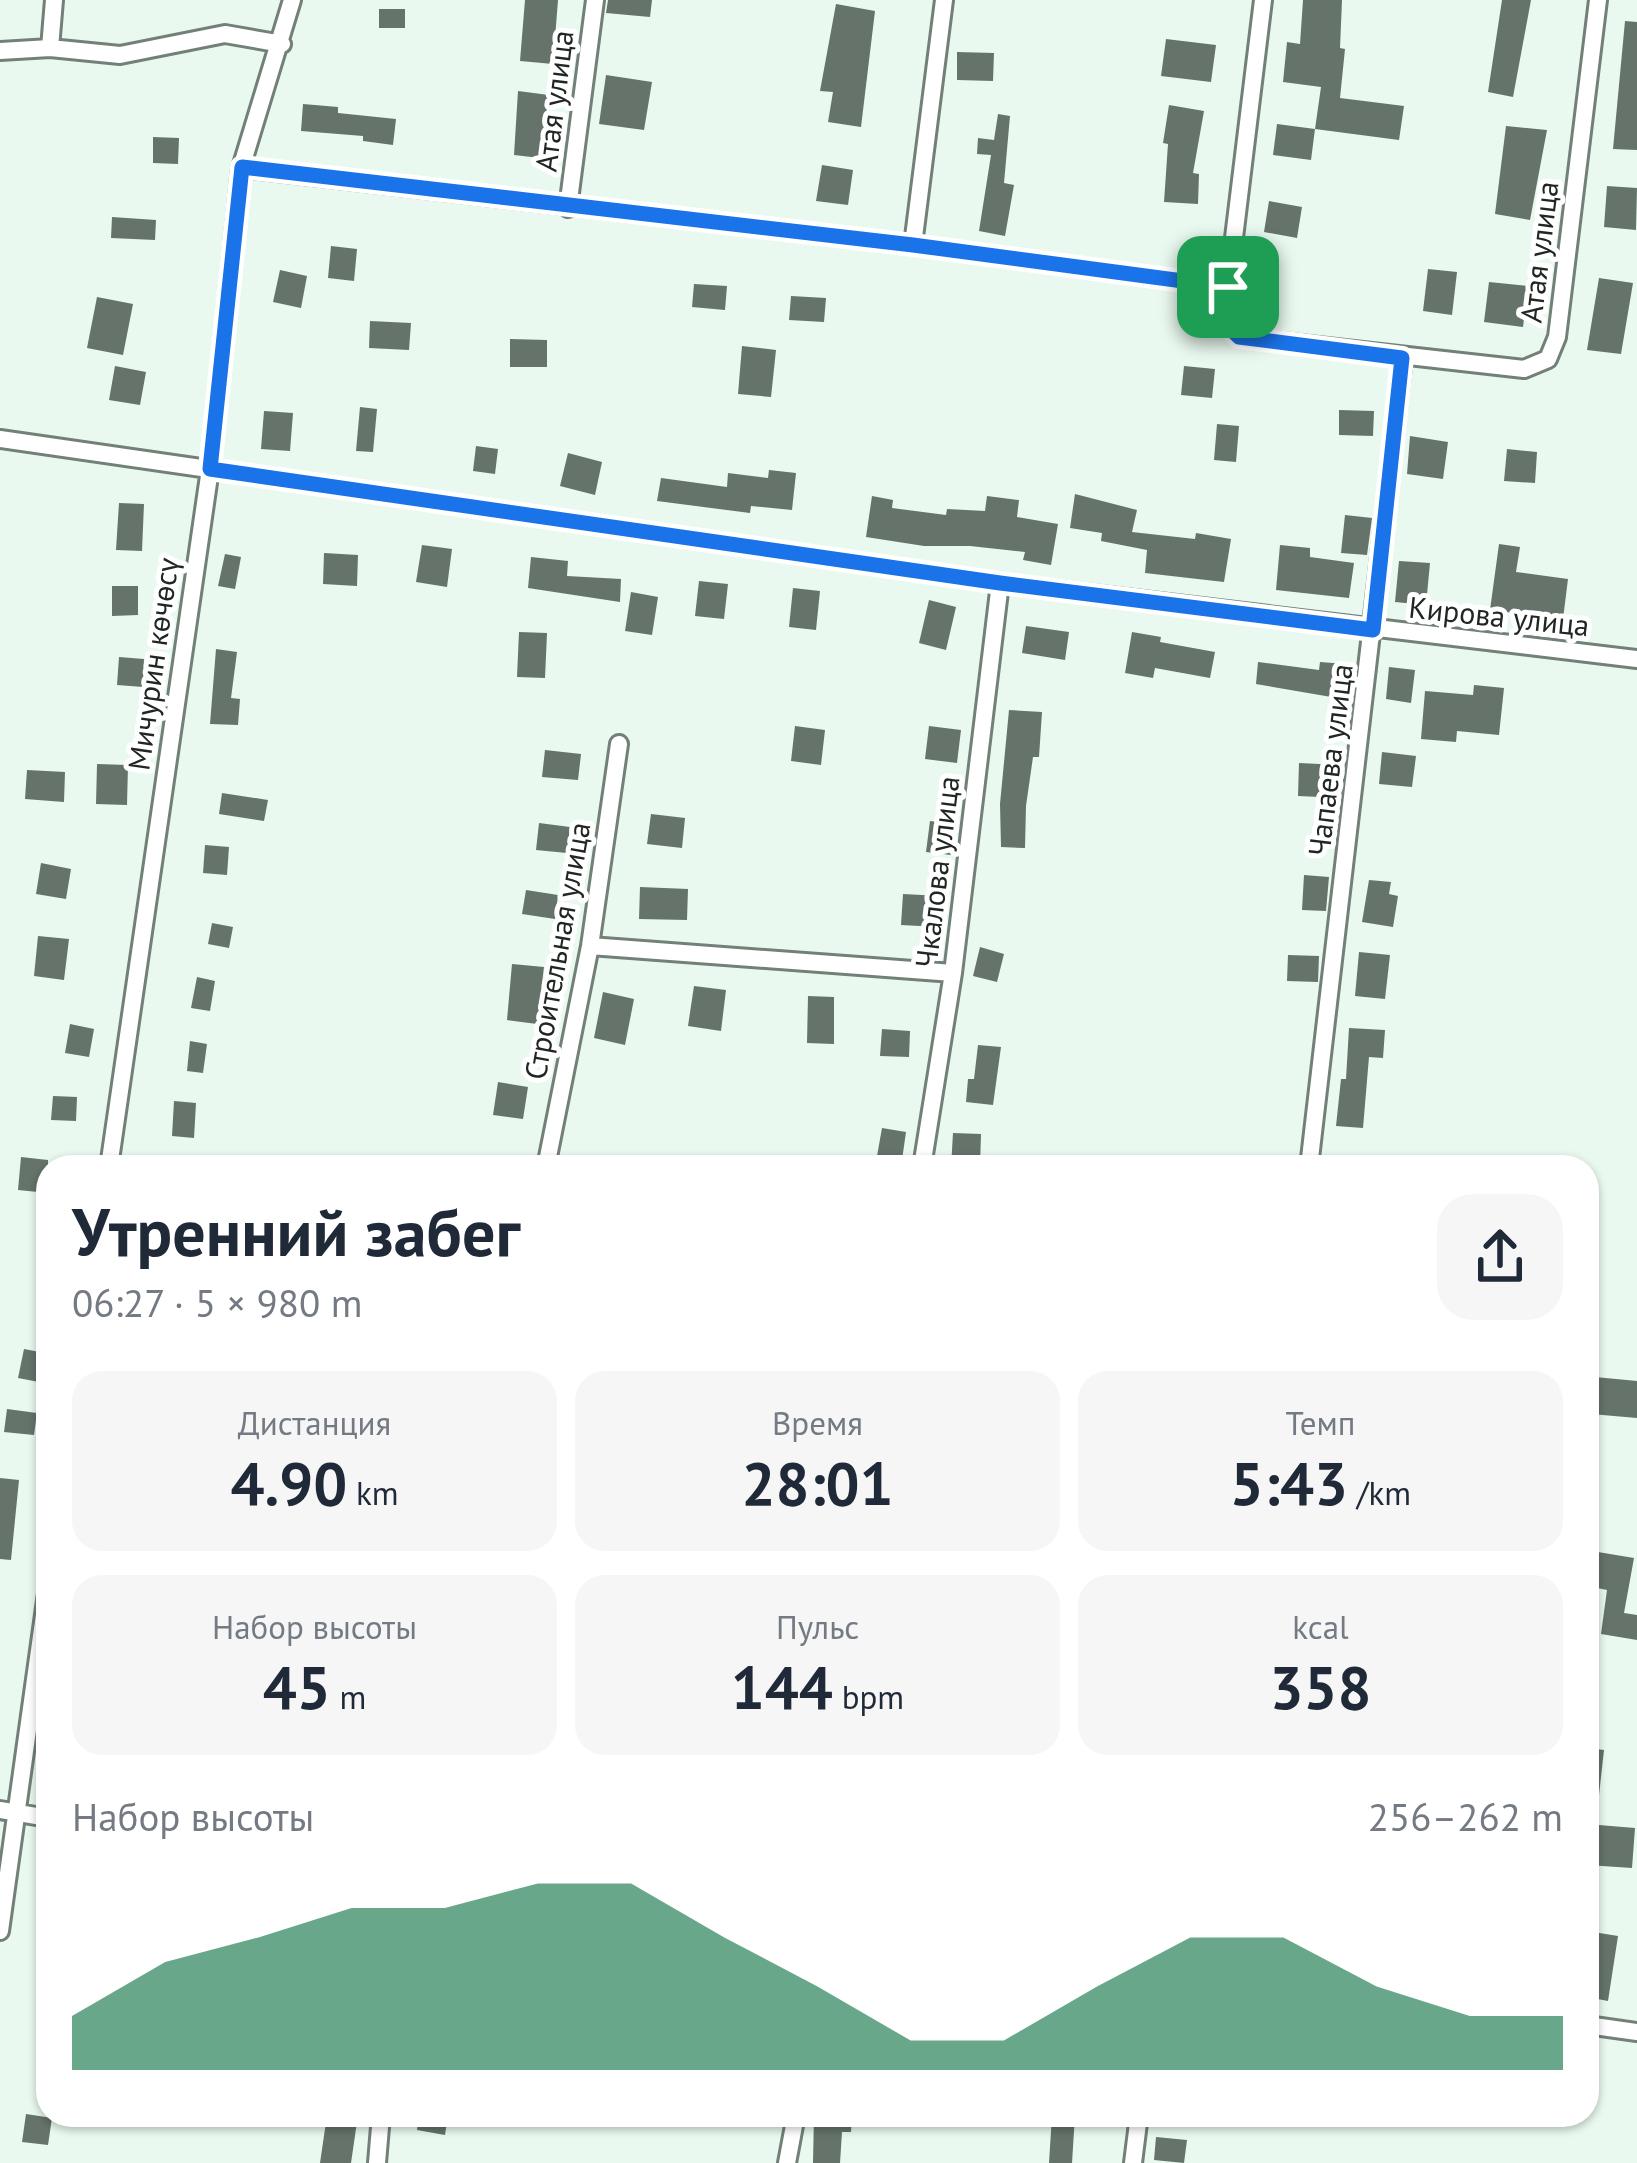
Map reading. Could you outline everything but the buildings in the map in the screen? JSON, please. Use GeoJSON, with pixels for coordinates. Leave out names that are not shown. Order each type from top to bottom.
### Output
{"type":"FeatureCollection","features":[{"type":"Feature","properties":{"kind":"street"},"geometry":{"type":"LineString","coordinates":[[50,48],[54,0]]}},
{"type":"Feature","properties":{"kind":"street"},"geometry":{"type":"LineString","coordinates":[[242,167],[292,0]]}},
{"type":"Feature","properties":{"kind":"street","name":"Атая улица"},"geometry":{"type":"LineString","coordinates":[[568,208],[595,0]]}},
{"type":"Feature","properties":{"kind":"street"},"geometry":{"type":"LineString","coordinates":[[913,245],[944,0]]}},
{"type":"Feature","properties":{"kind":"street","name":"Атая улица"},"geometry":{"type":"LineString","coordinates":[[1263,0],[1228,287],[1226,317],[1231,330],[1239,337],[1524,369],[1547,359],[1557,337],[1598,0]]}},
{"type":"Feature","properties":{"kind":"street"},"geometry":{"type":"LineString","coordinates":[[0,52],[50,48],[120,55],[225,34],[282,44]]}},
{"type":"Feature","properties":{"kind":"street","name":"Атая улица"},"geometry":{"type":"LineString","coordinates":[[242,167],[913,245],[1228,287]]}},
{"type":"Feature","properties":{"kind":"street","name":"Мичурин көчөсү"},"geometry":{"type":"LineString","coordinates":[[111,1155],[210,469],[242,167]]}},
{"type":"Feature","properties":{"kind":"street","name":"Чапаева улица"},"geometry":{"type":"LineString","coordinates":[[1310,1155],[1402,358]]}},
{"type":"Feature","properties":{"kind":"street","name":"Кирова улица"},"geometry":{"type":"LineString","coordinates":[[0,439],[1000,583],[1637,659]]}},
{"type":"Feature","properties":{"kind":"street","name":"Чкалова улица"},"geometry":{"type":"LineString","coordinates":[[924,1155],[953,973],[1000,583]]}},
{"type":"Feature","properties":{"kind":"street","name":"Строительная улица"},"geometry":{"type":"LineString","coordinates":[[548,1155],[590,946],[619,744]]}},
{"type":"Feature","properties":{"kind":"street"},"geometry":{"type":"LineString","coordinates":[[590,946],[953,973]]}},
{"type":"Feature","properties":{"kind":"street"},"geometry":{"type":"LineString","coordinates":[[0,1931],[8,1811],[36,1654]]}},
{"type":"Feature","properties":{"kind":"street"},"geometry":{"type":"LineString","coordinates":[[1599,2027],[1637,2032]]}},
{"type":"Feature","properties":{"kind":"street"},"geometry":{"type":"LineString","coordinates":[[376,2163],[380,2127]]}},
{"type":"Feature","properties":{"kind":"street"},"geometry":{"type":"LineString","coordinates":[[787,2163],[794,2127]]}},
{"type":"Feature","properties":{"kind":"street"},"geometry":{"type":"LineString","coordinates":[[1133,2163],[1137,2127]]}},
{"type":"Feature","properties":{"kind":"route"},"geometry":{"type":"LineString","coordinates":[[242,167],[580,210],[913,245],[1228,287],[1226,317],[1239,337],[1402,358],[1373,630],[1000,583],[210,469],[242,167]]}}]}
